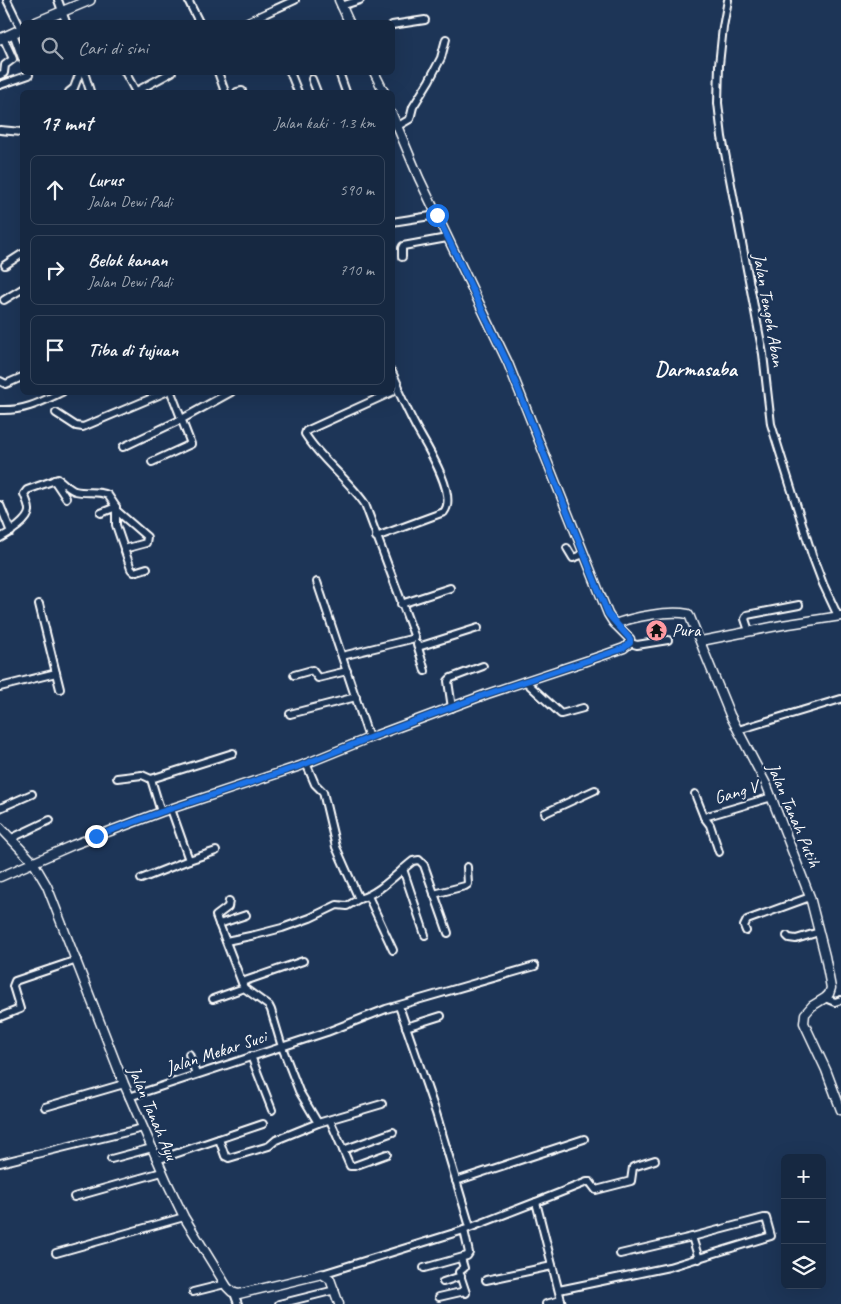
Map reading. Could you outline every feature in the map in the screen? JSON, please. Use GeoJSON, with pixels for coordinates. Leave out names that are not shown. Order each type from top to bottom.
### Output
{"type":"FeatureCollection","features":[{"type":"Feature","properties":{"kind":"main road"},"geometry":{"type":"LineString","coordinates":[[42,20],[90,0]]}},
{"type":"Feature","properties":{"kind":"main road"},"geometry":{"type":"LineString","coordinates":[[1,38],[19,30]]}},
{"type":"Feature","properties":{"kind":"street"},"geometry":{"type":"LineString","coordinates":[[7,0],[19,30]]}},
{"type":"Feature","properties":{"kind":"street"},"geometry":{"type":"LineString","coordinates":[[58,0],[65,20]]}},
{"type":"Feature","properties":{"kind":"street"},"geometry":{"type":"LineString","coordinates":[[188,0],[198,20]]}},
{"type":"Feature","properties":{"kind":"street"},"geometry":{"type":"LineString","coordinates":[[251,20],[295,0]]}},
{"type":"Feature","properties":{"kind":"street"},"geometry":{"type":"LineString","coordinates":[[348,20],[340,3],[360,0]]}},
{"type":"Feature","properties":{"kind":"street","name":"Jalan Tengeh Aban"},"geometry":{"type":"LineString","coordinates":[[728,0],[723,27],[718,103],[723,146],[763,354],[771,424],[812,555],[823,584],[839,616]]}},
{"type":"Feature","properties":{"kind":"street"},"geometry":{"type":"LineString","coordinates":[[395,25],[425,20]]}},
{"type":"Feature","properties":{"kind":"street"},"geometry":{"type":"LineString","coordinates":[[0,75],[4,72],[5,65],[12,59],[1,38]]}},
{"type":"Feature","properties":{"kind":"street"},"geometry":{"type":"LineString","coordinates":[[399,129],[410,118],[413,107],[430,81],[441,58],[446,39]]}},
{"type":"Feature","properties":{"kind":"street"},"geometry":{"type":"LineString","coordinates":[[0,85],[26,75]]}},
{"type":"Feature","properties":{"kind":"street"},"geometry":{"type":"LineString","coordinates":[[72,90],[80,75]]}},
{"type":"Feature","properties":{"kind":"street"},"geometry":{"type":"LineString","coordinates":[[83,75],[90,90]]}},
{"type":"Feature","properties":{"kind":"street"},"geometry":{"type":"LineString","coordinates":[[127,75],[135,90]]}},
{"type":"Feature","properties":{"kind":"street"},"geometry":{"type":"LineString","coordinates":[[140,90],[167,75]]}},
{"type":"Feature","properties":{"kind":"street"},"geometry":{"type":"LineString","coordinates":[[219,75],[224,90]]}},
{"type":"Feature","properties":{"kind":"street"},"geometry":{"type":"LineString","coordinates":[[291,75],[297,90]]}},
{"type":"Feature","properties":{"kind":"street"},"geometry":{"type":"LineString","coordinates":[[340,75],[345,90]]}},
{"type":"Feature","properties":{"kind":"street"},"geometry":{"type":"LineString","coordinates":[[376,75],[383,90]]}},
{"type":"Feature","properties":{"kind":"street"},"geometry":{"type":"LineString","coordinates":[[312,79],[316,90]]}},
{"type":"Feature","properties":{"kind":"street"},"geometry":{"type":"LineString","coordinates":[[395,120],[419,178],[508,364],[608,614],[630,639],[630,643]]}},
{"type":"Feature","properties":{"kind":"street"},"geometry":{"type":"LineString","coordinates":[[0,130],[20,132]]}},
{"type":"Feature","properties":{"kind":"street"},"geometry":{"type":"LineString","coordinates":[[395,222],[437,215]]}},
{"type":"Feature","properties":{"kind":"street"},"geometry":{"type":"LineString","coordinates":[[402,257],[403,246],[447,238]]}},
{"type":"Feature","properties":{"kind":"street"},"geometry":{"type":"LineString","coordinates":[[5,265],[20,255]]}},
{"type":"Feature","properties":{"kind":"street"},"geometry":{"type":"LineString","coordinates":[[4,300],[20,290]]}},
{"type":"Feature","properties":{"kind":"street"},"geometry":{"type":"LineString","coordinates":[[395,377],[399,386],[395,391]]}},
{"type":"Feature","properties":{"kind":"street"},"geometry":{"type":"LineString","coordinates":[[0,381],[6,384],[20,378]]}},
{"type":"Feature","properties":{"kind":"street"},"geometry":{"type":"LineString","coordinates":[[376,537],[444,512],[448,505],[444,484],[436,463],[395,394]]}},
{"type":"Feature","properties":{"kind":"street"},"geometry":{"type":"LineString","coordinates":[[0,410],[19,410],[55,395]]}},
{"type":"Feature","properties":{"kind":"street"},"geometry":{"type":"LineString","coordinates":[[56,413],[76,426],[83,427],[159,395]]}},
{"type":"Feature","properties":{"kind":"street"},"geometry":{"type":"LineString","coordinates":[[152,462],[191,444],[172,395]]}},
{"type":"Feature","properties":{"kind":"street"},"geometry":{"type":"LineString","coordinates":[[123,447],[182,420],[226,395]]}},
{"type":"Feature","properties":{"kind":"street"},"geometry":{"type":"LineString","coordinates":[[387,395],[305,434],[365,504],[418,647],[425,671]]}},
{"type":"Feature","properties":{"kind":"street"},"geometry":{"type":"LineString","coordinates":[[54,480],[66,498]]}},
{"type":"Feature","properties":{"kind":"street"},"geometry":{"type":"LineString","coordinates":[[0,538],[11,532],[29,513],[25,492],[54,480],[59,480],[77,492],[104,493],[108,495],[117,509],[147,537],[146,542],[124,549]]}},
{"type":"Feature","properties":{"kind":"street"},"geometry":{"type":"LineString","coordinates":[[0,505],[11,532]]}},
{"type":"Feature","properties":{"kind":"street"},"geometry":{"type":"LineString","coordinates":[[101,513],[117,509]]}},
{"type":"Feature","properties":{"kind":"street"},"geometry":{"type":"LineString","coordinates":[[117,509],[116,525],[132,571],[147,568]]}},
{"type":"Feature","properties":{"kind":"street"},"geometry":{"type":"LineString","coordinates":[[567,548],[573,558],[584,554]]}},
{"type":"Feature","properties":{"kind":"street"},"geometry":{"type":"LineString","coordinates":[[317,582],[369,738]]}},
{"type":"Feature","properties":{"kind":"street"},"geometry":{"type":"LineString","coordinates":[[401,604],[450,588]]}},
{"type":"Feature","properties":{"kind":"street"},"geometry":{"type":"LineString","coordinates":[[39,604],[60,689]]}},
{"type":"Feature","properties":{"kind":"street"},"geometry":{"type":"LineString","coordinates":[[749,631],[745,619],[747,615],[799,605]]}},
{"type":"Feature","properties":{"kind":"street","name":"Jalan Tanah Putih"},"geometry":{"type":"LineString","coordinates":[[615,624],[682,612],[688,614],[701,641],[725,706],[761,772],[772,797],[810,897],[831,984],[830,991],[825,998]]}},
{"type":"Feature","properties":{"kind":"street"},"geometry":{"type":"LineString","coordinates":[[701,641],[839,616]]}},
{"type":"Feature","properties":{"kind":"street"},"geometry":{"type":"LineString","coordinates":[[418,647],[478,628]]}},
{"type":"Feature","properties":{"kind":"street"},"geometry":{"type":"LineString","coordinates":[[342,656],[414,638]]}},
{"type":"Feature","properties":{"kind":"street"},"geometry":{"type":"LineString","coordinates":[[630,643],[637,645],[668,640]]}},
{"type":"Feature","properties":{"kind":"street"},"geometry":{"type":"LineString","coordinates":[[0,877],[73,845],[161,812],[303,764],[536,677],[624,648],[630,643]]}},
{"type":"Feature","properties":{"kind":"street"},"geometry":{"type":"LineString","coordinates":[[452,708],[448,681],[451,678],[483,666]]}},
{"type":"Feature","properties":{"kind":"street"},"geometry":{"type":"LineString","coordinates":[[294,675],[312,670],[317,678],[347,671]]}},
{"type":"Feature","properties":{"kind":"street"},"geometry":{"type":"LineString","coordinates":[[0,687],[56,673]]}},
{"type":"Feature","properties":{"kind":"street"},"geometry":{"type":"LineString","coordinates":[[526,681],[561,714],[583,708]]}},
{"type":"Feature","properties":{"kind":"street"},"geometry":{"type":"LineString","coordinates":[[290,714],[356,696]]}},
{"type":"Feature","properties":{"kind":"street"},"geometry":{"type":"LineString","coordinates":[[738,730],[841,699]]}},
{"type":"Feature","properties":{"kind":"street"},"geometry":{"type":"LineString","coordinates":[[117,778],[142,775],[151,779],[233,753]]}},
{"type":"Feature","properties":{"kind":"street"},"geometry":{"type":"LineString","coordinates":[[303,764],[322,792],[336,847],[359,899]]}},
{"type":"Feature","properties":{"kind":"street"},"geometry":{"type":"LineString","coordinates":[[151,779],[161,812]]}},
{"type":"Feature","properties":{"kind":"street"},"geometry":{"type":"LineString","coordinates":[[545,813],[595,790]]}},
{"type":"Feature","properties":{"kind":"street"},"geometry":{"type":"LineString","coordinates":[[0,808],[32,794]]}},
{"type":"Feature","properties":{"kind":"street","name":"Gang V"},"geometry":{"type":"LineString","coordinates":[[696,794],[704,817],[772,797]]}},
{"type":"Feature","properties":{"kind":"street"},"geometry":{"type":"LineString","coordinates":[[171,809],[189,860]]}},
{"type":"Feature","properties":{"kind":"street"},"geometry":{"type":"LineString","coordinates":[[704,817],[710,825],[719,852]]}},
{"type":"Feature","properties":{"kind":"street"},"geometry":{"type":"LineString","coordinates":[[12,838],[50,820]]}},
{"type":"Feature","properties":{"kind":"street","name":"Jalan Tanah Ayu"},"geometry":{"type":"LineString","coordinates":[[0,827],[34,862],[52,895],[124,1084],[162,1172],[184,1217],[225,1284],[234,1294]]}},
{"type":"Feature","properties":{"kind":"street"},"geometry":{"type":"LineString","coordinates":[[141,879],[216,851]]}},
{"type":"Feature","properties":{"kind":"street"},"geometry":{"type":"LineString","coordinates":[[226,941],[255,935],[310,918],[333,907],[347,906],[368,896],[413,861],[421,860],[448,933]]}},
{"type":"Feature","properties":{"kind":"street"},"geometry":{"type":"LineString","coordinates":[[434,894],[468,884],[467,867]]}},
{"type":"Feature","properties":{"kind":"street"},"geometry":{"type":"LineString","coordinates":[[402,869],[425,935]]}},
{"type":"Feature","properties":{"kind":"street"},"geometry":{"type":"LineString","coordinates":[[368,896],[393,950]]}},
{"type":"Feature","properties":{"kind":"street"},"geometry":{"type":"LineString","coordinates":[[746,931],[744,926],[747,920],[810,897]]}},
{"type":"Feature","properties":{"kind":"street"},"geometry":{"type":"LineString","coordinates":[[229,901],[228,907],[216,915],[219,924],[243,985],[272,1010],[282,1047],[327,1032],[365,1016],[535,966]]}},
{"type":"Feature","properties":{"kind":"street"},"geometry":{"type":"LineString","coordinates":[[219,924],[246,915]]}},
{"type":"Feature","properties":{"kind":"street"},"geometry":{"type":"LineString","coordinates":[[787,936],[789,938],[796,938],[819,932]]}},
{"type":"Feature","properties":{"kind":"street"},"geometry":{"type":"LineString","coordinates":[[0,1017],[20,1009],[13,986],[14,981],[77,960]]}},
{"type":"Feature","properties":{"kind":"street"},"geometry":{"type":"LineString","coordinates":[[213,999],[303,961]]}},
{"type":"Feature","properties":{"kind":"street"},"geometry":{"type":"LineString","coordinates":[[841,1000],[835,1002],[825,998],[812,1006],[805,1014],[804,1023],[826,1070],[841,1110]]}},
{"type":"Feature","properties":{"kind":"street"},"geometry":{"type":"LineString","coordinates":[[399,1006],[436,1113],[456,1181],[467,1228],[468,1254],[461,1258],[424,1268]]}},
{"type":"Feature","properties":{"kind":"street"},"geometry":{"type":"LineString","coordinates":[[406,1027],[441,1016]]}},
{"type":"Feature","properties":{"kind":"street","name":"Jalan Mekar Suci"},"geometry":{"type":"LineString","coordinates":[[130,1097],[282,1047],[299,1091],[318,1123]]}},
{"type":"Feature","properties":{"kind":"street"},"geometry":{"type":"LineString","coordinates":[[190,1054],[196,1074]]}},
{"type":"Feature","properties":{"kind":"street"},"geometry":{"type":"LineString","coordinates":[[251,1056],[272,1110]]}},
{"type":"Feature","properties":{"kind":"street"},"geometry":{"type":"LineString","coordinates":[[45,1107],[124,1084]]}},
{"type":"Feature","properties":{"kind":"street"},"geometry":{"type":"LineString","coordinates":[[219,1139],[225,1156],[229,1158],[269,1146],[276,1140],[318,1123],[382,1104]]}},
{"type":"Feature","properties":{"kind":"street"},"geometry":{"type":"LineString","coordinates":[[330,1120],[348,1164],[352,1166],[387,1154]]}},
{"type":"Feature","properties":{"kind":"street"},"geometry":{"type":"LineString","coordinates":[[157,1160],[263,1124]]}},
{"type":"Feature","properties":{"kind":"street"},"geometry":{"type":"LineString","coordinates":[[0,1163],[143,1128]]}},
{"type":"Feature","properties":{"kind":"street"},"geometry":{"type":"LineString","coordinates":[[343,1150],[393,1132]]}},
{"type":"Feature","properties":{"kind":"street"},"geometry":{"type":"LineString","coordinates":[[456,1181],[584,1139]]}},
{"type":"Feature","properties":{"kind":"street"},"geometry":{"type":"LineString","coordinates":[[111,1159],[152,1148]]}},
{"type":"Feature","properties":{"kind":"street"},"geometry":{"type":"LineString","coordinates":[[238,1304],[234,1294],[322,1274],[467,1228],[587,1182],[590,1182],[596,1190],[631,1182],[633,1167],[655,1160]]}},
{"type":"Feature","properties":{"kind":"street"},"geometry":{"type":"LineString","coordinates":[[74,1197],[162,1172]]}},
{"type":"Feature","properties":{"kind":"street"},"geometry":{"type":"LineString","coordinates":[[536,1202],[562,1302],[546,1304]]}},
{"type":"Feature","properties":{"kind":"street"},"geometry":{"type":"LineString","coordinates":[[56,1253],[184,1217]]}},
{"type":"Feature","properties":{"kind":"street"},"geometry":{"type":"LineString","coordinates":[[559,1290],[646,1273],[771,1237],[766,1218],[620,1254]]}},
{"type":"Feature","properties":{"kind":"street"},"geometry":{"type":"LineString","coordinates":[[692,1237],[699,1259]]}},
{"type":"Feature","properties":{"kind":"street"},"geometry":{"type":"LineString","coordinates":[[439,1297],[465,1292],[459,1272],[464,1268],[461,1258]]}},
{"type":"Feature","properties":{"kind":"street"},"geometry":{"type":"LineString","coordinates":[[486,1280],[552,1266]]}},
{"type":"Feature","properties":{"kind":"street"},"geometry":{"type":"LineString","coordinates":[[322,1274],[330,1279],[339,1304]]}},
{"type":"Feature","properties":{"kind":"street"},"geometry":{"type":"LineString","coordinates":[[442,1282],[461,1276]]}},
{"type":"Feature","properties":{"kind":"street"},"geometry":{"type":"LineString","coordinates":[[193,1292],[225,1284]]}},
{"type":"Feature","properties":{"kind":"street"},"geometry":{"type":"LineString","coordinates":[[279,1304],[335,1290]]}},
{"type":"Feature","properties":{"kind":"place","name":"Pura"},"geometry":{"type":"Point","coordinates":[656,630]}},
{"type":"Feature","properties":{"kind":"district","name":"Darmasaba"},"geometry":{"type":"Point","coordinates":[696,369]}},
{"type":"Feature","properties":{"kind":"route"},"geometry":{"type":"LineString","coordinates":[[96,836],[161,812],[300,766],[487,694],[624,648],[631,642],[608,614],[496,336],[437,215]]}}]}
